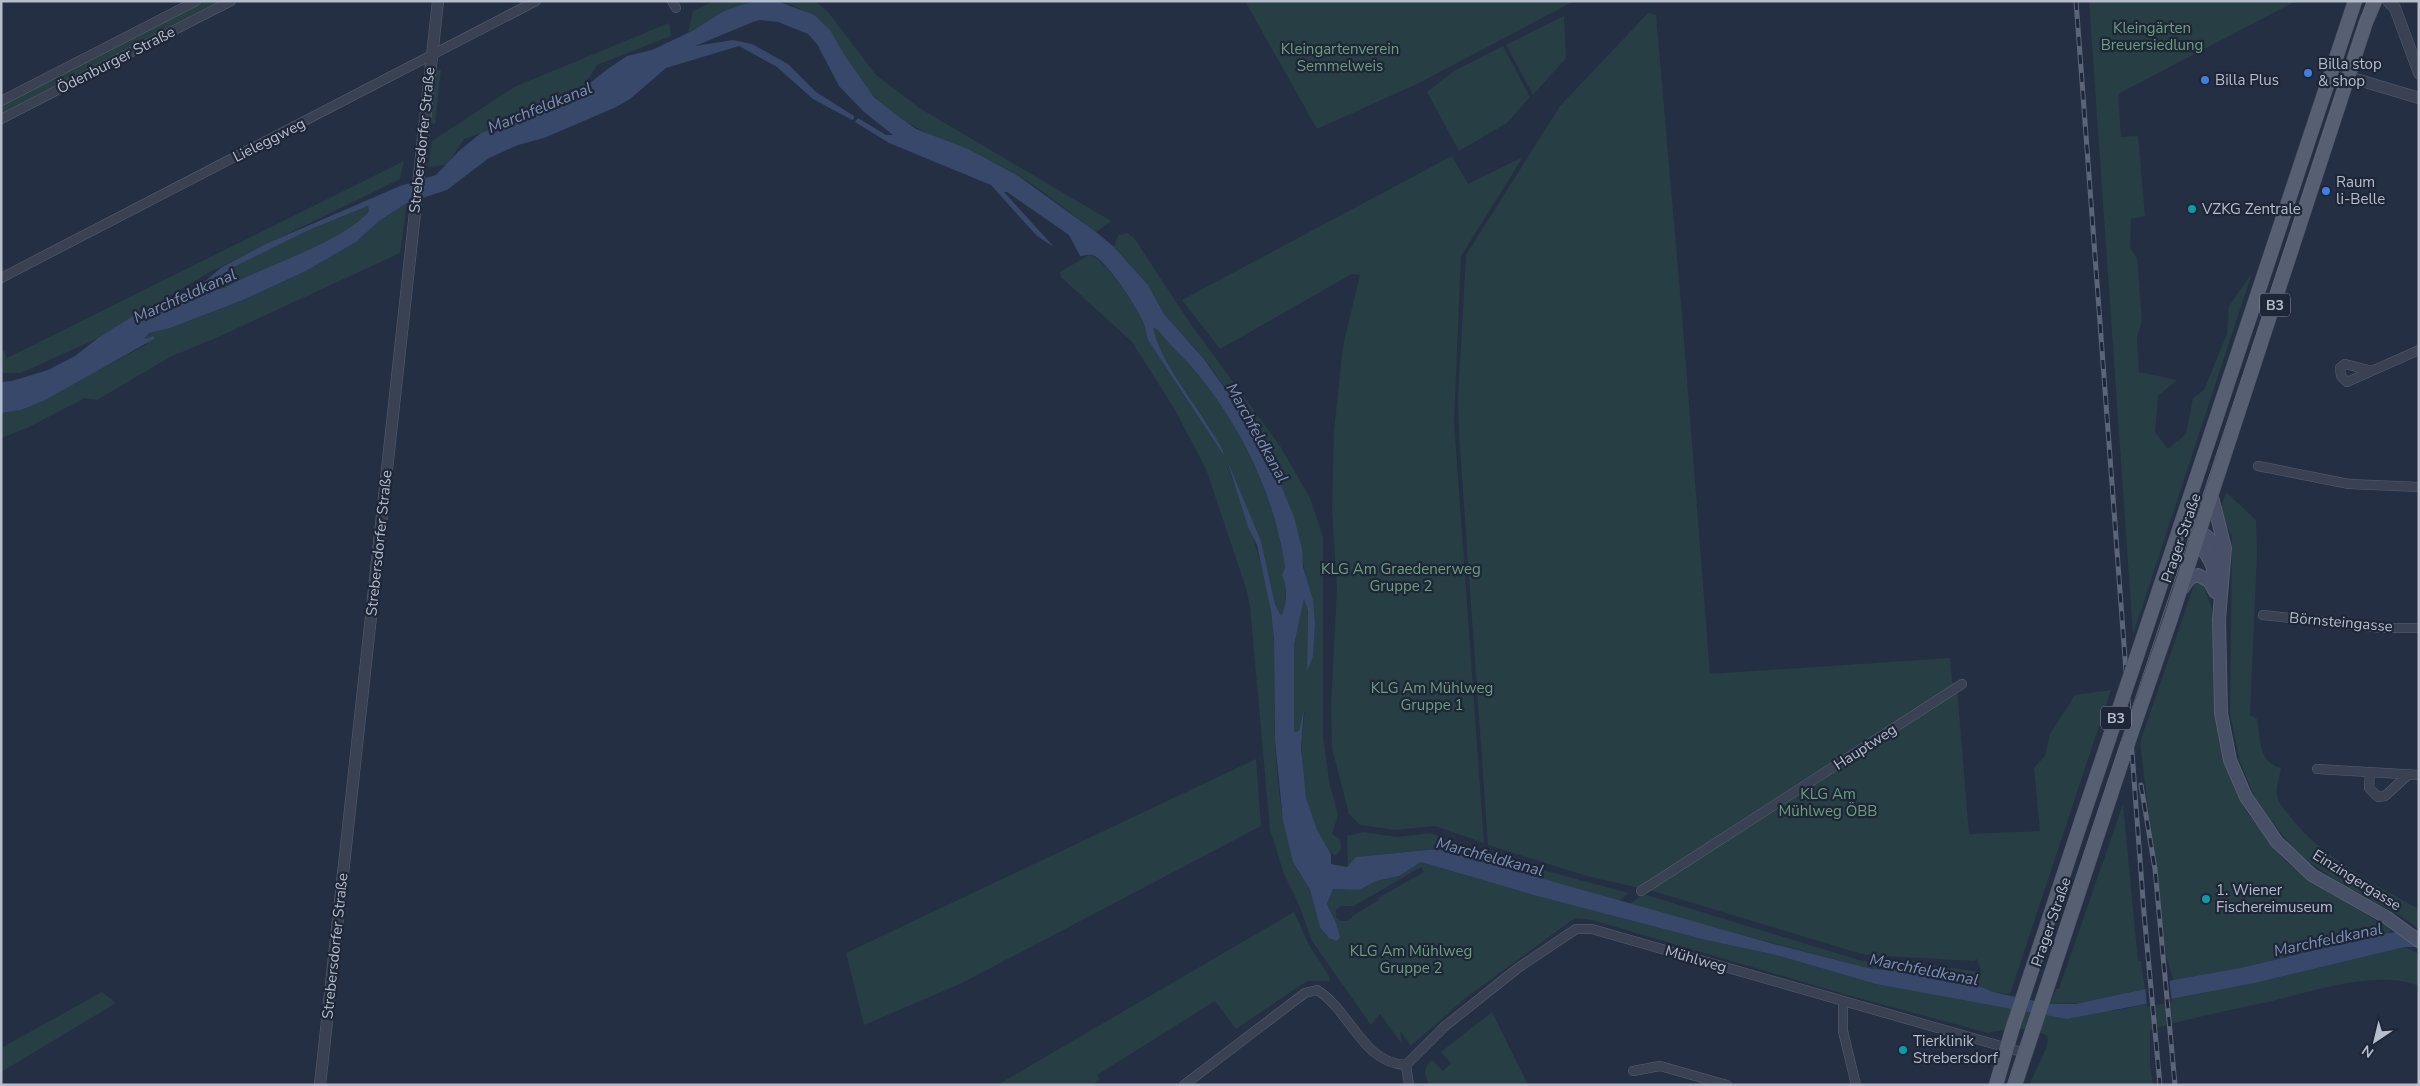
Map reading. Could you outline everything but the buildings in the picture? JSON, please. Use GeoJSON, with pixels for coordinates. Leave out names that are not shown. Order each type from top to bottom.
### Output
{"type":"FeatureCollection","features":[{"type":"Feature","properties":{"kind":"main road","name":"Prager Straße"},"geometry":{"type":"LineString","coordinates":[[2015,1085],[2045,988],[2170,621],[2195,534],[2212,496],[2341,75],[2355,1]]}},
{"type":"Feature","properties":{"kind":"main road","name":"Prager Straße"},"geometry":{"type":"LineString","coordinates":[[1996,1085],[2026,986],[2173,544],[2236,362],[2341,75],[2375,1]]}},
{"type":"Feature","properties":{"kind":"main road","name":"Einzingergasse"},"geometry":{"type":"LineString","coordinates":[[2212,496],[2224,548],[2219,619],[2221,713],[2230,760],[2246,797],[2277,842],[2312,875],[2386,917],[2419,941]]}},
{"type":"Feature","properties":{"kind":"main road","name":"Einzingergasse"},"geometry":{"type":"LineString","coordinates":[[2189,497],[2187,516],[2211,563],[2219,619]]}},
{"type":"Feature","properties":{"kind":"main road","name":"Einzingergasse"},"geometry":{"type":"LineString","coordinates":[[2195,534],[2214,542],[2224,565]]}},
{"type":"Feature","properties":{"kind":"main road"},"geometry":{"type":"LineString","coordinates":[[2173,544],[2195,534]]}},
{"type":"Feature","properties":{"kind":"main road"},"geometry":{"type":"LineString","coordinates":[[2178,595],[2185,582],[2198,575],[2209,581],[2214,592]]}},
{"type":"Feature","properties":{"kind":"street","name":"Ödenburger Straße"},"geometry":{"type":"LineString","coordinates":[[1,101],[196,1]]}},
{"type":"Feature","properties":{"kind":"street","name":"Ödenburger Straße"},"geometry":{"type":"LineString","coordinates":[[1,119],[231,1]]}},
{"type":"Feature","properties":{"kind":"street","name":"Strebersdorfer Straße"},"geometry":{"type":"LineString","coordinates":[[320,1085],[438,1]]}},
{"type":"Feature","properties":{"kind":"street","name":"Lieleggweg"},"geometry":{"type":"LineString","coordinates":[[1,278],[536,1]]}},
{"type":"Feature","properties":{"kind":"street"},"geometry":{"type":"LineString","coordinates":[[2394,4],[2419,73]]}},
{"type":"Feature","properties":{"kind":"street"},"geometry":{"type":"LineString","coordinates":[[2341,75],[2419,98]]}},
{"type":"Feature","properties":{"kind":"street"},"geometry":{"type":"LineString","coordinates":[[2372,371],[2419,350]]}},
{"type":"Feature","properties":{"kind":"street"},"geometry":{"type":"LineString","coordinates":[[2258,466],[2349,484],[2419,487]]}},
{"type":"Feature","properties":{"kind":"street","name":"Börnsteingasse"},"geometry":{"type":"LineString","coordinates":[[2263,615],[2382,628],[2419,628]]}},
{"type":"Feature","properties":{"kind":"street","name":"Hauptweg"},"geometry":{"type":"LineString","coordinates":[[1641,891],[1962,684]]}},
{"type":"Feature","properties":{"kind":"street"},"geometry":{"type":"LineString","coordinates":[[2317,768],[2419,775]]}},
{"type":"Feature","properties":{"kind":"street"},"geometry":{"type":"LineString","coordinates":[[2370,773],[2369,788],[2378,797],[2385,796],[2408,775]]}},
{"type":"Feature","properties":{"kind":"street","name":"Mühlweg"},"geometry":{"type":"LineString","coordinates":[[1406,1065],[1444,1027],[1557,941],[1576,930],[1598,930],[1843,1002],[2024,1052]]}},
{"type":"Feature","properties":{"kind":"street"},"geometry":{"type":"LineString","coordinates":[[1184,1085],[1304,993],[1317,990],[1327,996],[1373,1052],[1383,1060],[1406,1065],[1409,1085]]}},
{"type":"Feature","properties":{"kind":"street"},"geometry":{"type":"LineString","coordinates":[[1843,1002],[1843,1032],[1856,1085]]}},
{"type":"Feature","properties":{"kind":"street"},"geometry":{"type":"LineString","coordinates":[[1633,1071],[1660,1066],[1727,1085]]}},
{"type":"Feature","properties":{"kind":"green space"},"geometry":{"type":"Polygon","coordinates":[[[202,1],[221,1],[1,115],[1,105],[202,1]]]}},
{"type":"Feature","properties":{"kind":"green space"},"geometry":{"type":"Polygon","coordinates":[[[714,1],[761,1],[722,12],[688,33],[693,11],[714,1]]]}},
{"type":"Feature","properties":{"kind":"green space"},"geometry":{"type":"Polygon","coordinates":[[[776,1],[815,1],[828,12],[876,75],[921,109],[1111,221],[1096,232],[1016,174],[906,122],[874,96],[820,25],[792,5],[776,1]]]}},
{"type":"Feature","properties":{"kind":"green space","name":"Kleingartenverein Semmelweis"},"geometry":{"type":"Polygon","coordinates":[[[1245,1],[1574,1],[1419,83],[1317,129],[1245,1]]]}},
{"type":"Feature","properties":{"kind":"green space","name":"Kleingärten Breuersiedlung"},"geometry":{"type":"Polygon","coordinates":[[[2089,1],[2296,1],[2118,94],[2121,137],[2138,136],[2145,216],[2131,219],[2130,248],[2137,258],[2142,321],[2137,337],[2139,372],[2177,380],[2158,396],[2155,432],[2168,449],[2186,434],[2193,398],[2204,390],[2227,334],[2229,306],[2252,273],[2133,635],[2089,1]]]}},
{"type":"Feature","properties":{"kind":"green space","name":"KLG Am Mühlweg ÖBB"},"geometry":{"type":"Polygon","coordinates":[[[1648,13],[1656,15],[1710,674],[1950,658],[1952,682],[1957,688],[1969,834],[2040,831],[2034,768],[2045,756],[2050,734],[2075,695],[2111,690],[2010,994],[1993,992],[1953,975],[1872,969],[1629,905],[1643,894],[1862,961],[1981,972],[1977,959],[1974,961],[1867,955],[1653,891],[1590,877],[1488,845],[1459,435],[1458,398],[1466,255],[1560,106],[1648,13]]]}},
{"type":"Feature","properties":{"kind":"green space"},"geometry":{"type":"Polygon","coordinates":[[[1564,16],[1566,58],[1533,95],[1506,45],[1564,16]]]}},
{"type":"Feature","properties":{"kind":"green space"},"geometry":{"type":"Polygon","coordinates":[[[669,23],[671,36],[597,65],[584,86],[563,93],[542,112],[464,139],[447,165],[428,167],[432,141],[514,87],[669,23]]]}},
{"type":"Feature","properties":{"kind":"green space"},"geometry":{"type":"Polygon","coordinates":[[[1503,46],[1530,97],[1507,123],[1459,151],[1427,92],[1454,71],[1503,46]]]}},
{"type":"Feature","properties":{"kind":"green space"},"geometry":{"type":"Polygon","coordinates":[[[435,69],[441,70],[435,124],[429,123],[435,69]]]}},
{"type":"Feature","properties":{"kind":"green space"},"geometry":{"type":"Polygon","coordinates":[[[1452,156],[1468,184],[1523,157],[1461,256],[1454,422],[1484,843],[1435,826],[1396,830],[1360,825],[1349,814],[1332,748],[1331,706],[1337,588],[1332,510],[1334,430],[1343,346],[1360,275],[1352,274],[1220,349],[1182,300],[1452,156]]]}},
{"type":"Feature","properties":{"kind":"green space"},"geometry":{"type":"Polygon","coordinates":[[[404,161],[400,179],[210,272],[98,338],[21,373],[1,373],[1,352],[5,351],[7,358],[404,161]]]}},
{"type":"Feature","properties":{"kind":"green space"},"geometry":{"type":"Polygon","coordinates":[[[407,203],[400,253],[216,338],[170,357],[97,400],[85,398],[27,428],[1,438],[1,413],[21,410],[148,344],[150,337],[143,339],[148,333],[170,328],[243,300],[306,271],[356,242],[379,221],[407,203]]]}},
{"type":"Feature","properties":{"kind":"green space"},"geometry":{"type":"Polygon","coordinates":[[[368,206],[369,211],[357,223],[322,244],[224,288],[218,289],[216,287],[221,277],[236,266],[311,229],[368,206]]]}},
{"type":"Feature","properties":{"kind":"green space"},"geometry":{"type":"Polygon","coordinates":[[[1127,233],[1134,238],[1192,326],[1280,446],[1310,498],[1323,537],[1323,737],[1330,786],[1338,815],[1332,834],[1340,839],[1341,849],[1335,856],[1323,842],[1314,825],[1304,788],[1302,748],[1305,710],[1299,731],[1294,732],[1294,645],[1304,599],[1308,611],[1307,672],[1312,639],[1305,569],[1298,536],[1288,504],[1261,444],[1225,387],[1204,359],[1164,313],[1140,276],[1114,247],[1118,235],[1127,233]]]}},
{"type":"Feature","properties":{"kind":"green space","name":"KLG Am Mühlweg Gruppe 2"},"geometry":{"type":"Polygon","coordinates":[[[1089,255],[1095,258],[1112,274],[1141,317],[1148,340],[1224,456],[1204,419],[1170,368],[1152,327],[1157,329],[1190,365],[1216,398],[1244,443],[1265,491],[1274,516],[1285,567],[1283,571],[1286,588],[1281,617],[1275,604],[1261,541],[1227,462],[1258,554],[1271,611],[1274,643],[1274,724],[1278,785],[1285,830],[1294,863],[1309,889],[1321,925],[1329,937],[1336,923],[1327,904],[1333,889],[1358,890],[1376,881],[1399,876],[1421,862],[1537,896],[1706,940],[1776,955],[1876,984],[1920,991],[2112,1011],[2255,983],[2405,947],[2419,954],[2419,986],[2403,981],[2385,980],[2346,983],[2150,1030],[2150,1065],[2153,1085],[2029,1085],[2046,1049],[2048,1037],[2042,1033],[2019,1029],[1988,1033],[1844,994],[1592,920],[1575,918],[1468,996],[1411,1046],[1400,1031],[1402,1044],[1380,1014],[1371,1025],[1312,941],[1299,905],[1284,874],[1270,830],[1250,606],[1246,588],[1206,469],[1174,408],[1132,342],[1061,277],[1060,272],[1089,255]],[[1421,867],[1354,906],[1341,906],[1336,910],[1336,917],[1341,921],[1348,921],[1354,915],[1379,900],[1378,898],[1424,872],[1421,867]]]}},
{"type":"Feature","properties":{"kind":"green space"},"geometry":{"type":"Polygon","coordinates":[[[2226,492],[2256,520],[2257,552],[2250,715],[2257,719],[2264,755],[2268,761],[2281,768],[2277,788],[2278,800],[2301,830],[2332,857],[2419,909],[2419,929],[2399,915],[2340,883],[2299,855],[2258,805],[2240,762],[2230,713],[2232,537],[2220,511],[2226,492]]]}},
{"type":"Feature","properties":{"kind":"green space"},"geometry":{"type":"Polygon","coordinates":[[[2195,582],[2203,584],[2212,609],[2214,708],[2223,758],[2245,810],[2285,861],[2311,881],[2392,930],[2388,933],[2240,968],[2173,980],[2166,955],[2140,742],[2195,582]]]}},
{"type":"Feature","properties":{"kind":"green space"},"geometry":{"type":"Polygon","coordinates":[[[1256,759],[1261,826],[962,983],[864,1025],[846,953],[1256,759]]]}},
{"type":"Feature","properties":{"kind":"green space"},"geometry":{"type":"Polygon","coordinates":[[[2123,804],[2138,961],[2141,961],[2145,989],[2079,1003],[2050,1004],[2056,989],[2059,989],[2123,804]]]}},
{"type":"Feature","properties":{"kind":"green space"},"geometry":{"type":"Polygon","coordinates":[[[1363,832],[1397,837],[1430,833],[1501,859],[1629,893],[1617,902],[1437,849],[1356,857],[1348,867],[1347,836],[1363,832]]]}},
{"type":"Feature","properties":{"kind":"green space"},"geometry":{"type":"Polygon","coordinates":[[[1294,912],[1309,945],[1329,976],[1330,981],[1307,981],[1236,1029],[1215,1001],[1097,1075],[1100,1079],[1092,1085],[997,1085],[1294,912]]]}},
{"type":"Feature","properties":{"kind":"green space"},"geometry":{"type":"Polygon","coordinates":[[[102,992],[116,1003],[1,1072],[1,1048],[102,992]]]}},
{"type":"Feature","properties":{"kind":"green space"},"geometry":{"type":"Polygon","coordinates":[[[1492,1012],[1528,1085],[1429,1085],[1425,1071],[1427,1065],[1432,1060],[1443,1071],[1451,1063],[1441,1052],[1492,1012]]]}},
{"type":"Feature","properties":{"kind":"water","name":"Marchfeldkanal"},"geometry":{"type":"Polygon","coordinates":[[[761,1],[780,2],[814,15],[830,30],[845,56],[874,97],[895,114],[916,129],[968,149],[1017,175],[1096,232],[1114,247],[1148,285],[1164,314],[1203,358],[1247,419],[1280,483],[1294,517],[1302,549],[1303,567],[1313,600],[1315,624],[1313,656],[1307,672],[1308,611],[1304,599],[1294,645],[1294,732],[1299,731],[1304,709],[1301,748],[1306,798],[1317,830],[1331,854],[1331,864],[1347,867],[1356,857],[1437,849],[1774,944],[1872,969],[1953,975],[1993,992],[2050,1004],[2075,1004],[2145,989],[2173,980],[2240,968],[2388,933],[2419,930],[2419,947],[2405,947],[2255,983],[2067,1019],[1876,984],[1776,955],[1706,940],[1537,896],[1421,862],[1399,876],[1376,881],[1359,890],[1333,889],[1327,904],[1340,937],[1337,941],[1329,938],[1320,927],[1310,890],[1293,862],[1283,821],[1275,740],[1274,640],[1271,611],[1257,545],[1248,527],[1227,460],[1261,541],[1275,604],[1281,616],[1286,596],[1282,575],[1285,567],[1274,516],[1244,443],[1216,398],[1195,371],[1157,329],[1153,328],[1157,341],[1170,367],[1219,443],[1224,456],[1148,340],[1141,317],[1129,297],[1113,275],[1098,259],[1092,255],[1080,256],[1069,235],[1007,192],[1004,192],[1054,247],[1037,236],[991,185],[889,143],[855,122],[858,118],[886,135],[893,135],[863,111],[839,86],[817,44],[808,34],[778,22],[760,20],[753,22],[695,46],[733,40],[752,44],[788,64],[816,92],[854,116],[854,119],[852,120],[813,99],[777,67],[739,46],[666,68],[630,99],[614,108],[544,138],[518,145],[489,158],[447,190],[407,203],[379,221],[356,242],[306,271],[243,300],[170,328],[149,333],[144,339],[154,336],[154,339],[45,400],[21,410],[1,413],[1,382],[12,381],[48,370],[75,356],[98,338],[144,309],[197,288],[222,267],[268,243],[400,186],[436,175],[459,151],[481,133],[566,102],[627,56],[652,50],[692,31],[722,12],[744,4],[761,1]],[[368,206],[311,229],[236,266],[221,277],[218,289],[322,244],[357,223],[369,211],[368,206]]]}},
{"type":"Feature","properties":{"kind":"pier"},"geometry":{"type":"Polygon","coordinates":[[[2169,978],[2172,1002],[2147,1007],[2145,986],[2169,978]]]}},
{"type":"Feature","properties":{"kind":"tram line"},"geometry":{"type":"LineString","coordinates":[[2007,1085],[2367,1]]}},
{"type":"Feature","properties":{"kind":"railway"},"geometry":{"type":"LineString","coordinates":[[2076,1],[2144,913],[2160,1085]]}},
{"type":"Feature","properties":{"kind":"railway"},"geometry":{"type":"LineString","coordinates":[[2141,785],[2155,869],[2175,1085]]}},
{"type":"Feature","properties":{"kind":"place","name":"Billa stop & shop"},"geometry":{"type":"Point","coordinates":[2308,73]}},
{"type":"Feature","properties":{"kind":"place","name":"Billa Plus"},"geometry":{"type":"Point","coordinates":[2205,80]}},
{"type":"Feature","properties":{"kind":"place","name":"Raum li-Belle"},"geometry":{"type":"Point","coordinates":[2326,191]}},
{"type":"Feature","properties":{"kind":"place","name":"VZKG Zentrale"},"geometry":{"type":"Point","coordinates":[2192,209]}},
{"type":"Feature","properties":{"kind":"place","name":"1. Wiener Fischereimuseum"},"geometry":{"type":"Point","coordinates":[2206,899]}},
{"type":"Feature","properties":{"kind":"place","name":"Tierklinik Strebersdorf"},"geometry":{"type":"Point","coordinates":[1903,1050]}},
{"type":"Feature","properties":{"kind":"park label","name":"KLG Am Graedenerweg Gruppe 2"},"geometry":{"type":"Point","coordinates":[1401,578]}},
{"type":"Feature","properties":{"kind":"park label","name":"KLG Am Mühlweg Gruppe 1"},"geometry":{"type":"Point","coordinates":[1432,696]}}]}
